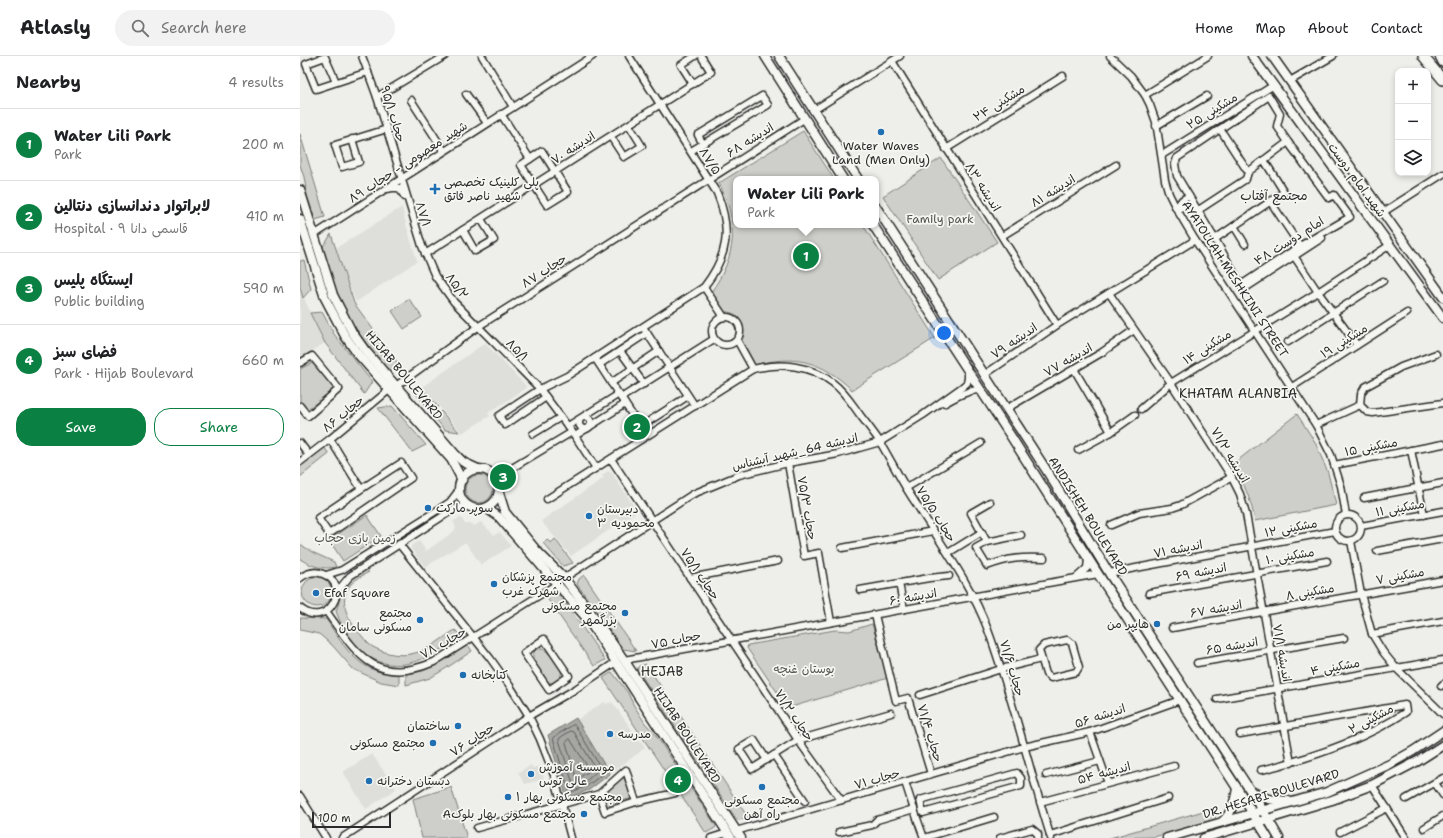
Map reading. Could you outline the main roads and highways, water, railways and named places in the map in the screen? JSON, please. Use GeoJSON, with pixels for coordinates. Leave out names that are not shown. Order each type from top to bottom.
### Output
{"type":"FeatureCollection","features":[{"type":"Feature","properties":{"kind":"highway"},"geometry":{"type":"LineString","coordinates":[[1423,56],[1443,80]]}},
{"type":"Feature","properties":{"kind":"highway"},"geometry":{"type":"LineString","coordinates":[[1440,56],[1443,62]]}},
{"type":"Feature","properties":{"kind":"main road"},"geometry":{"type":"LineString","coordinates":[[765,56],[841,176]]}},
{"type":"Feature","properties":{"kind":"main road"},"geometry":{"type":"LineString","coordinates":[[779,56],[856,176]]}},
{"type":"Feature","properties":{"kind":"main road","name":"شهید امام دوست"},"geometry":{"type":"LineString","coordinates":[[1252,56],[1443,318]]}},
{"type":"Feature","properties":{"kind":"main road","name":"شهید امام دوست"},"geometry":{"type":"LineString","coordinates":[[1272,56],[1443,297]]}},
{"type":"Feature","properties":{"kind":"main road","name":"HIJAB BOULEVARD"},"geometry":{"type":"LineString","coordinates":[[300,190],[307,240]]}},
{"type":"Feature","properties":{"kind":"main road","name":"ANDISHEH BOULEVARD"},"geometry":{"type":"LineString","coordinates":[[879,212],[1022,432],[1110,573],[1251,791],[1279,838]]}},
{"type":"Feature","properties":{"kind":"main road"},"geometry":{"type":"LineString","coordinates":[[1372,220],[1382,213]]}},
{"type":"Feature","properties":{"kind":"main road","name":"HIJAB BOULEVARD"},"geometry":{"type":"LineString","coordinates":[[300,219],[307,240],[338,307],[352,332],[393,388],[451,459],[462,480]]}},
{"type":"Feature","properties":{"kind":"main road","name":"ANDISHEH BOULEVARD"},"geometry":{"type":"LineString","coordinates":[[875,228],[1012,438],[1268,838]]}},
{"type":"Feature","properties":{"kind":"main road","name":"HIJAB BOULEVARD"},"geometry":{"type":"LineString","coordinates":[[393,388],[463,462],[478,469]]}},
{"type":"Feature","properties":{"kind":"main road"},"geometry":{"type":"LineString","coordinates":[[1012,438],[1022,432]]}},
{"type":"Feature","properties":{"kind":"main road"},"geometry":{"type":"LineString","coordinates":[[478,469],[484,469],[493,474],[498,482],[499,493],[494,502],[486,508],[475,508],[470,506],[463,499],[459,490],[462,480],[468,472],[478,469]]}},
{"type":"Feature","properties":{"kind":"main road","name":"HIJAB BOULEVARD"},"geometry":{"type":"LineString","coordinates":[[499,493],[505,512],[561,581],[589,621],[620,661],[729,836]]}},
{"type":"Feature","properties":{"kind":"main road","name":"HIJAB BOULEVARD"},"geometry":{"type":"LineString","coordinates":[[486,508],[499,517],[525,548],[561,581]]}},
{"type":"Feature","properties":{"kind":"main road","name":"HIJAB BOULEVARD"},"geometry":{"type":"LineString","coordinates":[[648,707],[738,834]]}},
{"type":"Feature","properties":{"kind":"main road","name":"DR. HESABI BOULEVARD"},"geometry":{"type":"LineString","coordinates":[[1167,838],[1327,792],[1390,764],[1443,731]]}},
{"type":"Feature","properties":{"kind":"main road","name":"DR. HESABI BOULEVARD"},"geometry":{"type":"LineString","coordinates":[[1204,838],[1332,800],[1372,785],[1418,761],[1443,744]]}},
{"type":"Feature","properties":{"kind":"main road"},"geometry":{"type":"LineString","coordinates":[[1222,822],[1228,817],[1233,806],[1237,788]]}},
{"type":"Feature","properties":{"kind":"main road"},"geometry":{"type":"LineString","coordinates":[[1251,791],[1268,799],[1296,801]]}},
{"type":"Feature","properties":{"kind":"water"},"geometry":{"type":"Polygon","coordinates":[[[576,718],[610,774],[589,790],[567,798],[548,735],[576,718]]]}},
{"type":"Feature","properties":{"kind":"place","name":"Water Waves Land (Men Only)"},"geometry":{"type":"Point","coordinates":[881,132]}},
{"type":"Feature","properties":{"kind":"place","name":"پلی کلینیک تخصصی شهید ناصر فاتق"},"geometry":{"type":"Point","coordinates":[435,189]}},
{"type":"Feature","properties":{"kind":"place","name":"Water Lili Park"},"geometry":{"type":"Point","coordinates":[806,256]}},
{"type":"Feature","properties":{"kind":"place","name":"لابراتوار دندانسازی دنتالین"},"geometry":{"type":"Point","coordinates":[637,427]}},
{"type":"Feature","properties":{"kind":"place","name":"ایستگاه پلیس"},"geometry":{"type":"Point","coordinates":[503,477]}},
{"type":"Feature","properties":{"kind":"place","name":"سوپر مارکت"},"geometry":{"type":"Point","coordinates":[428,508]}},
{"type":"Feature","properties":{"kind":"place","name":"دبیرستان محمودیه ۳"},"geometry":{"type":"Point","coordinates":[589,516]}},
{"type":"Feature","properties":{"kind":"place","name":"مجتمع پزشکان شهرک غرب"},"geometry":{"type":"Point","coordinates":[494,584]}},
{"type":"Feature","properties":{"kind":"place","name":"Efaf Square"},"geometry":{"type":"Point","coordinates":[316,593]}},
{"type":"Feature","properties":{"kind":"place","name":"مجتمع مسکونی بزرگمهر"},"geometry":{"type":"Point","coordinates":[625,613]}},
{"type":"Feature","properties":{"kind":"place","name":"مجتمع مسکونی سامان"},"geometry":{"type":"Point","coordinates":[420,620]}},
{"type":"Feature","properties":{"kind":"place","name":"هایپر من"},"geometry":{"type":"Point","coordinates":[1157,624]}},
{"type":"Feature","properties":{"kind":"place","name":"کتابخانه"},"geometry":{"type":"Point","coordinates":[463,675]}},
{"type":"Feature","properties":{"kind":"place","name":"ساختمان"},"geometry":{"type":"Point","coordinates":[458,726]}},
{"type":"Feature","properties":{"kind":"place","name":"مدرسه"},"geometry":{"type":"Point","coordinates":[610,734]}},
{"type":"Feature","properties":{"kind":"place","name":"مجتمع مسکونی"},"geometry":{"type":"Point","coordinates":[433,743]}},
{"type":"Feature","properties":{"kind":"place","name":"موسسه آموزش عالی توس"},"geometry":{"type":"Point","coordinates":[531,774]}},
{"type":"Feature","properties":{"kind":"place","name":"فضای سبز"},"geometry":{"type":"Point","coordinates":[678,780]}},
{"type":"Feature","properties":{"kind":"place","name":"دبستان دخترانه"},"geometry":{"type":"Point","coordinates":[369,781]}},
{"type":"Feature","properties":{"kind":"place","name":"مجتمع مسکونی راه آهن"},"geometry":{"type":"Point","coordinates":[762,787]}},
{"type":"Feature","properties":{"kind":"place","name":"۱ مجتمع مسکونی بهار"},"geometry":{"type":"Point","coordinates":[508,797]}},
{"type":"Feature","properties":{"kind":"place","name":"Aمجتمع مسکونی بهار بلوک"},"geometry":{"type":"Point","coordinates":[584,814]}},
{"type":"Feature","properties":{"kind":"district","name":"مجتمع آفتاب"},"geometry":{"type":"Point","coordinates":[1274,195]}},
{"type":"Feature","properties":{"kind":"district","name":"KHATAM ALANBIA"},"geometry":{"type":"Point","coordinates":[1238,393]}},
{"type":"Feature","properties":{"kind":"district","name":"HEJAB"},"geometry":{"type":"Point","coordinates":[662,671]}},
{"type":"Feature","properties":{"kind":"park label","name":"Family park"},"geometry":{"type":"Point","coordinates":[940,219]}},
{"type":"Feature","properties":{"kind":"park label","name":"زمین بازی حجاب"},"geometry":{"type":"Point","coordinates":[355,538]}},
{"type":"Feature","properties":{"kind":"park label","name":"بوستان غنچه"},"geometry":{"type":"Point","coordinates":[804,669]}}]}
